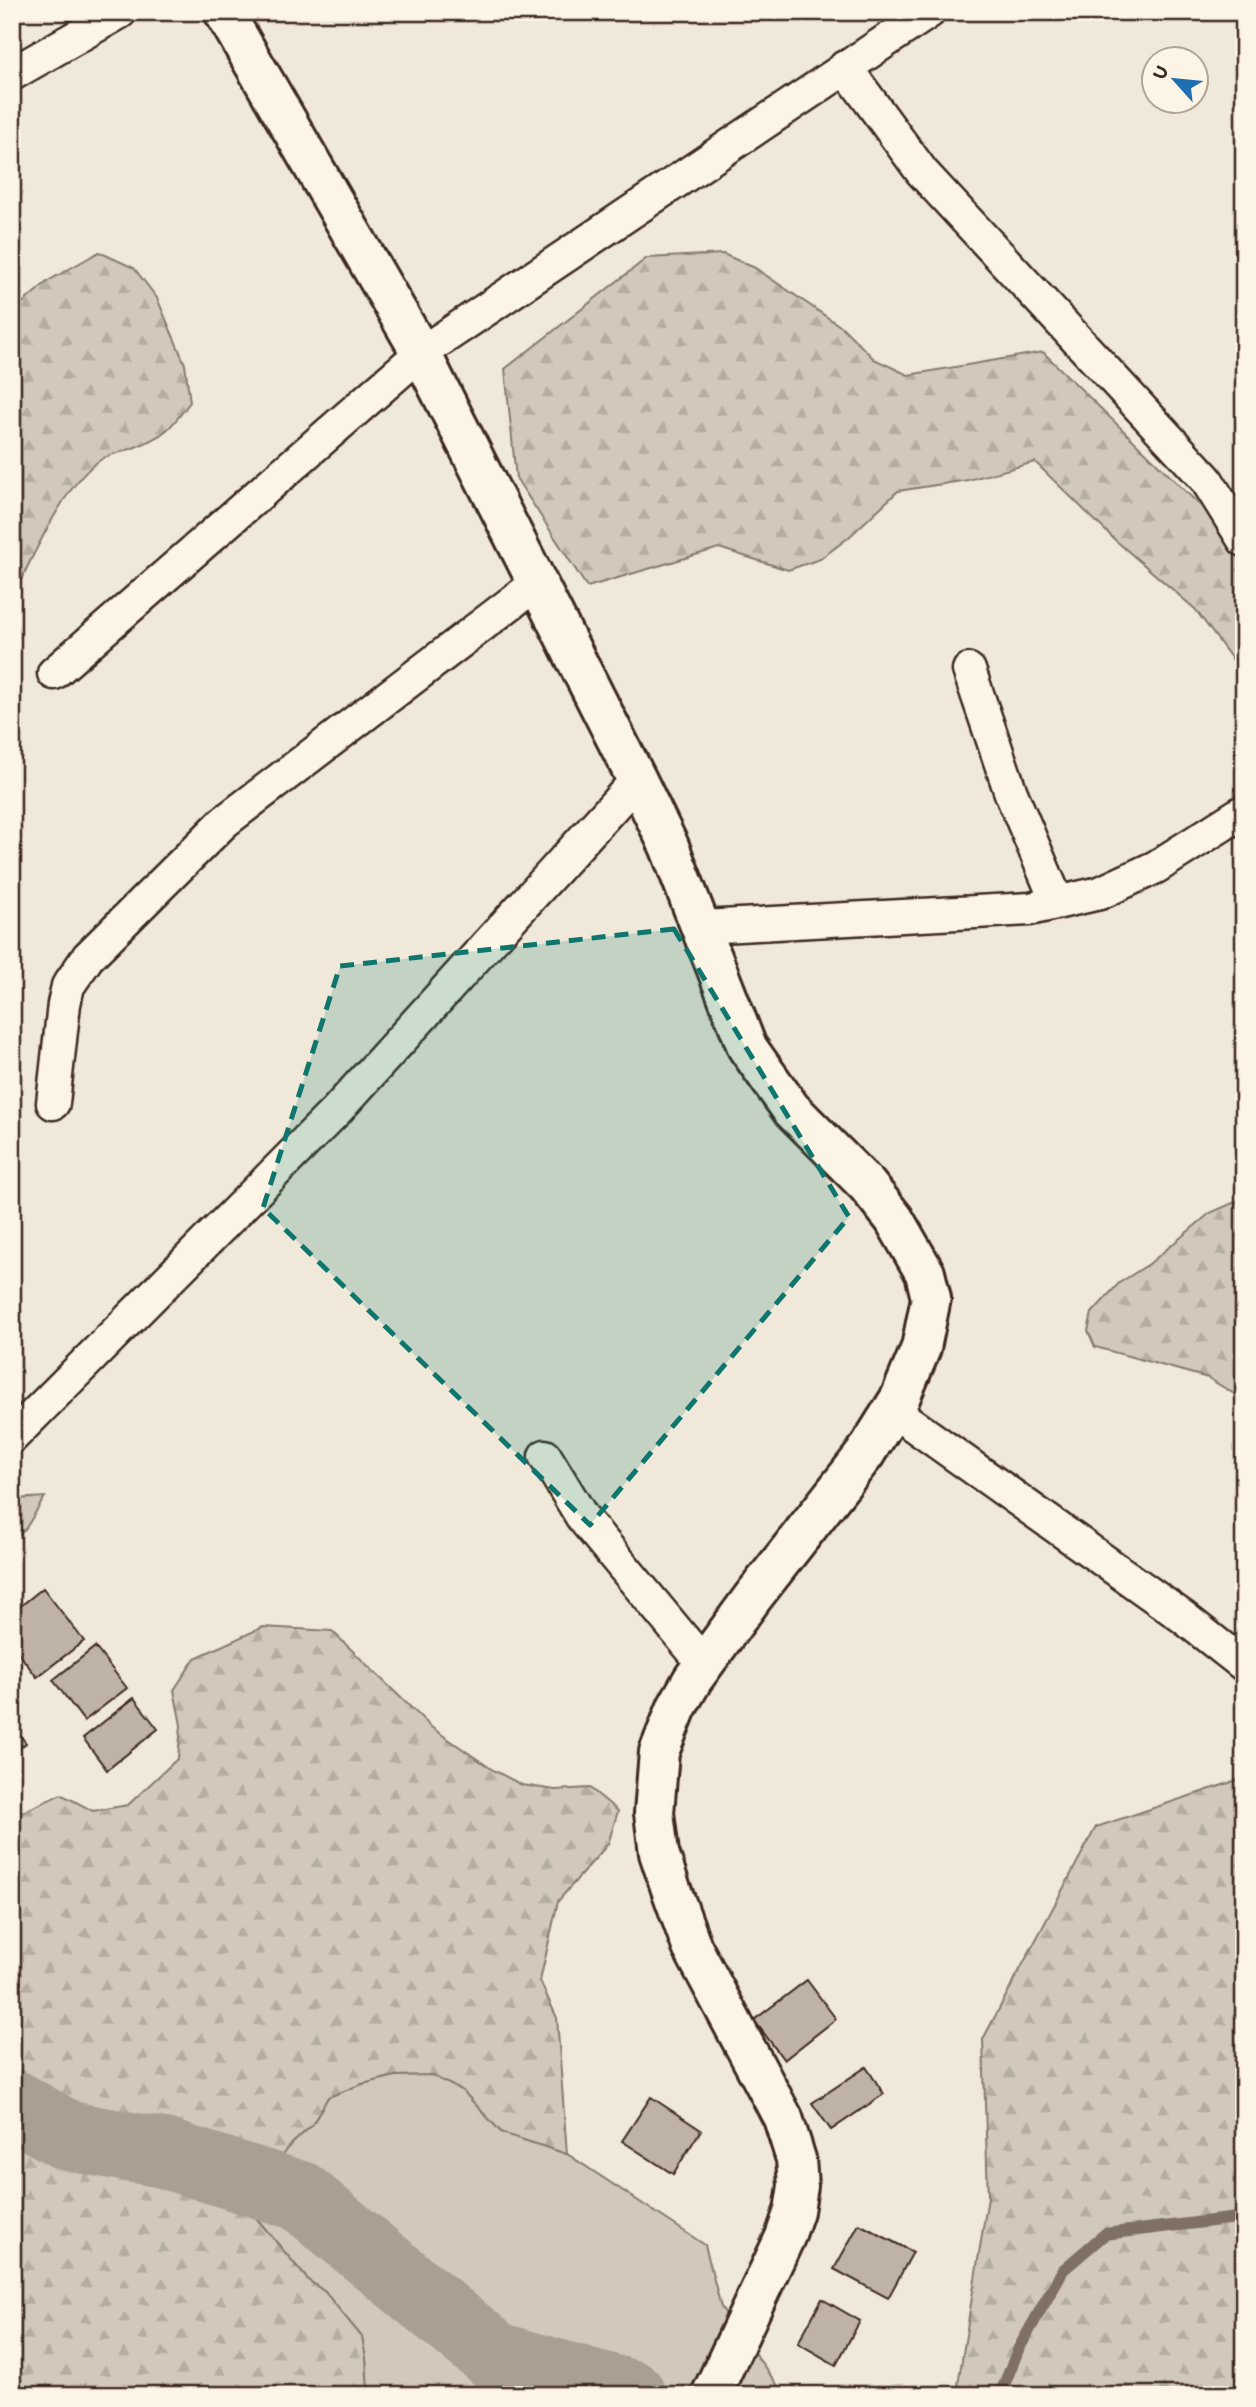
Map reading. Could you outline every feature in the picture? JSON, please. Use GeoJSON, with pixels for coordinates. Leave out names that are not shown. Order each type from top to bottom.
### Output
{"type":"FeatureCollection","features":[{"type":"Feature","properties":{"kind":"main road"},"geometry":{"type":"LineString","coordinates":[[224,12],[421,353],[637,780],[669,846],[747,1047],[792,1109],[867,1185],[894,1219],[925,1273],[931,1298],[921,1348],[900,1398],[864,1454],[704,1664],[677,1707],[659,1752],[654,1813],[659,1853],[692,1947],[783,2118],[796,2159],[798,2186],[794,2211],[785,2237],[710,2395]]}},
{"type":"Feature","properties":{"kind":"street"},"geometry":{"type":"LineString","coordinates":[[12,74],[120,12]]}},
{"type":"Feature","properties":{"kind":"street"},"geometry":{"type":"LineString","coordinates":[[54,673],[421,353],[929,12]]}},
{"type":"Feature","properties":{"kind":"street"},"geometry":{"type":"LineString","coordinates":[[845,67],[922,172],[1206,480],[1244,540]]}},
{"type":"Feature","properties":{"kind":"street"},"geometry":{"type":"LineString","coordinates":[[52,1103],[68,986],[88,957],[224,822],[536,584]]}},
{"type":"Feature","properties":{"kind":"street"},"geometry":{"type":"LineString","coordinates":[[969,670],[1012,793],[1058,902]]}},
{"type":"Feature","properties":{"kind":"street"},"geometry":{"type":"LineString","coordinates":[[12,1437],[335,1111],[637,780]]}},
{"type":"Feature","properties":{"kind":"street"},"geometry":{"type":"LineString","coordinates":[[702,927],[981,913],[1030,908],[1100,893],[1156,867],[1244,811]]}},
{"type":"Feature","properties":{"kind":"street"},"geometry":{"type":"LineString","coordinates":[[892,1410],[1183,1617],[1244,1665]]}},
{"type":"Feature","properties":{"kind":"street"},"geometry":{"type":"LineString","coordinates":[[545,1457],[582,1517],[704,1664]]}},
{"type":"Feature","properties":{"kind":"highlighted area"},"geometry":{"type":"Polygon","coordinates":[[[674,929],[849,1217],[590,1525],[263,1208],[340,966],[674,929]]]}},
{"type":"Feature","properties":{"kind":"green space"},"geometry":{"type":"Polygon","coordinates":[[[99,252],[134,268],[157,298],[185,364],[190,402],[172,425],[160,435],[144,444],[106,457],[88,470],[51,522],[12,598],[12,312],[48,281],[99,252]]]}},
{"type":"Feature","properties":{"kind":"green space"},"geometry":{"type":"Polygon","coordinates":[[[723,254],[755,268],[843,328],[874,359],[908,375],[1043,352],[1214,519],[1244,485],[1244,666],[1232,659],[1195,609],[1114,539],[1035,462],[968,480],[898,491],[848,538],[820,559],[788,570],[719,548],[587,587],[516,478],[505,369],[647,258],[723,254]]]}},
{"type":"Feature","properties":{"kind":"green space"},"geometry":{"type":"Polygon","coordinates":[[[1244,1198],[1244,1400],[1208,1378],[1095,1347],[1088,1331],[1092,1313],[1119,1283],[1149,1264],[1210,1213],[1244,1198]]]}},
{"type":"Feature","properties":{"kind":"green space"},"geometry":{"type":"Polygon","coordinates":[[[45,1497],[26,1528],[12,1543],[12,1499],[45,1497]]]}},
{"type":"Feature","properties":{"kind":"green space"},"geometry":{"type":"Polygon","coordinates":[[[263,1627],[332,1631],[431,1727],[493,1770],[522,1785],[555,1790],[590,1788],[618,1811],[608,1844],[558,1901],[540,1981],[557,2018],[567,2154],[502,2133],[463,2091],[431,2075],[395,2076],[362,2084],[328,2097],[312,2125],[286,2149],[257,2219],[308,2280],[325,2292],[362,2337],[368,2395],[12,2395],[12,1817],[61,1794],[93,1811],[128,1805],[178,1758],[181,1725],[174,1690],[195,1658],[263,1627]]]}},
{"type":"Feature","properties":{"kind":"green space"},"geometry":{"type":"Polygon","coordinates":[[[1244,1778],[1244,2395],[988,2395],[958,2385],[988,2197],[983,2039],[1096,1827],[1244,1778]]]}},
{"type":"Feature","properties":{"kind":"green space"},"geometry":{"type":"Polygon","coordinates":[[[431,2074],[463,2091],[502,2133],[567,2154],[705,2245],[721,2307],[779,2387],[812,2395],[368,2395],[366,2358],[325,2292],[308,2280],[257,2219],[286,2149],[312,2125],[328,2097],[362,2084],[395,2076],[431,2074]]]}},
{"type":"Feature","properties":{"kind":"building"},"geometry":{"type":"Polygon","coordinates":[[[43,1588],[84,1641],[37,1677],[12,1645],[12,1613],[43,1588]]]}},
{"type":"Feature","properties":{"kind":"building"},"geometry":{"type":"Polygon","coordinates":[[[95,1647],[127,1688],[84,1721],[53,1680],[95,1647]]]}},
{"type":"Feature","properties":{"kind":"building"},"geometry":{"type":"Polygon","coordinates":[[[134,1698],[158,1729],[107,1770],[83,1738],[134,1698]]]}},
{"type":"Feature","properties":{"kind":"building"},"geometry":{"type":"Polygon","coordinates":[[[12,1725],[26,1743],[12,1754],[12,1725]]]}},
{"type":"Feature","properties":{"kind":"building"},"geometry":{"type":"Polygon","coordinates":[[[807,1980],[836,2019],[784,2060],[754,2020],[807,1980]]]}},
{"type":"Feature","properties":{"kind":"building"},"geometry":{"type":"Polygon","coordinates":[[[866,2067],[884,2094],[831,2130],[812,2103],[866,2067]]]}},
{"type":"Feature","properties":{"kind":"building"},"geometry":{"type":"Polygon","coordinates":[[[651,2097],[701,2130],[673,2174],[622,2141],[651,2097]]]}},
{"type":"Feature","properties":{"kind":"building"},"geometry":{"type":"Polygon","coordinates":[[[859,2224],[913,2252],[888,2298],[834,2269],[859,2224]]]}},
{"type":"Feature","properties":{"kind":"building"},"geometry":{"type":"Polygon","coordinates":[[[822,2299],[860,2321],[836,2365],[798,2343],[822,2299]]]}},
{"type":"Feature","properties":{"kind":"waterway"},"geometry":{"type":"LineString","coordinates":[[12,2104],[68,2136],[163,2153],[300,2196],[496,2357],[631,2395]]}},
{"type":"Feature","properties":{"kind":"waterway"},"geometry":{"type":"LineString","coordinates":[[1000,2395],[1018,2350],[1063,2270],[1105,2234],[1237,2218],[1244,2222]]}}]}
